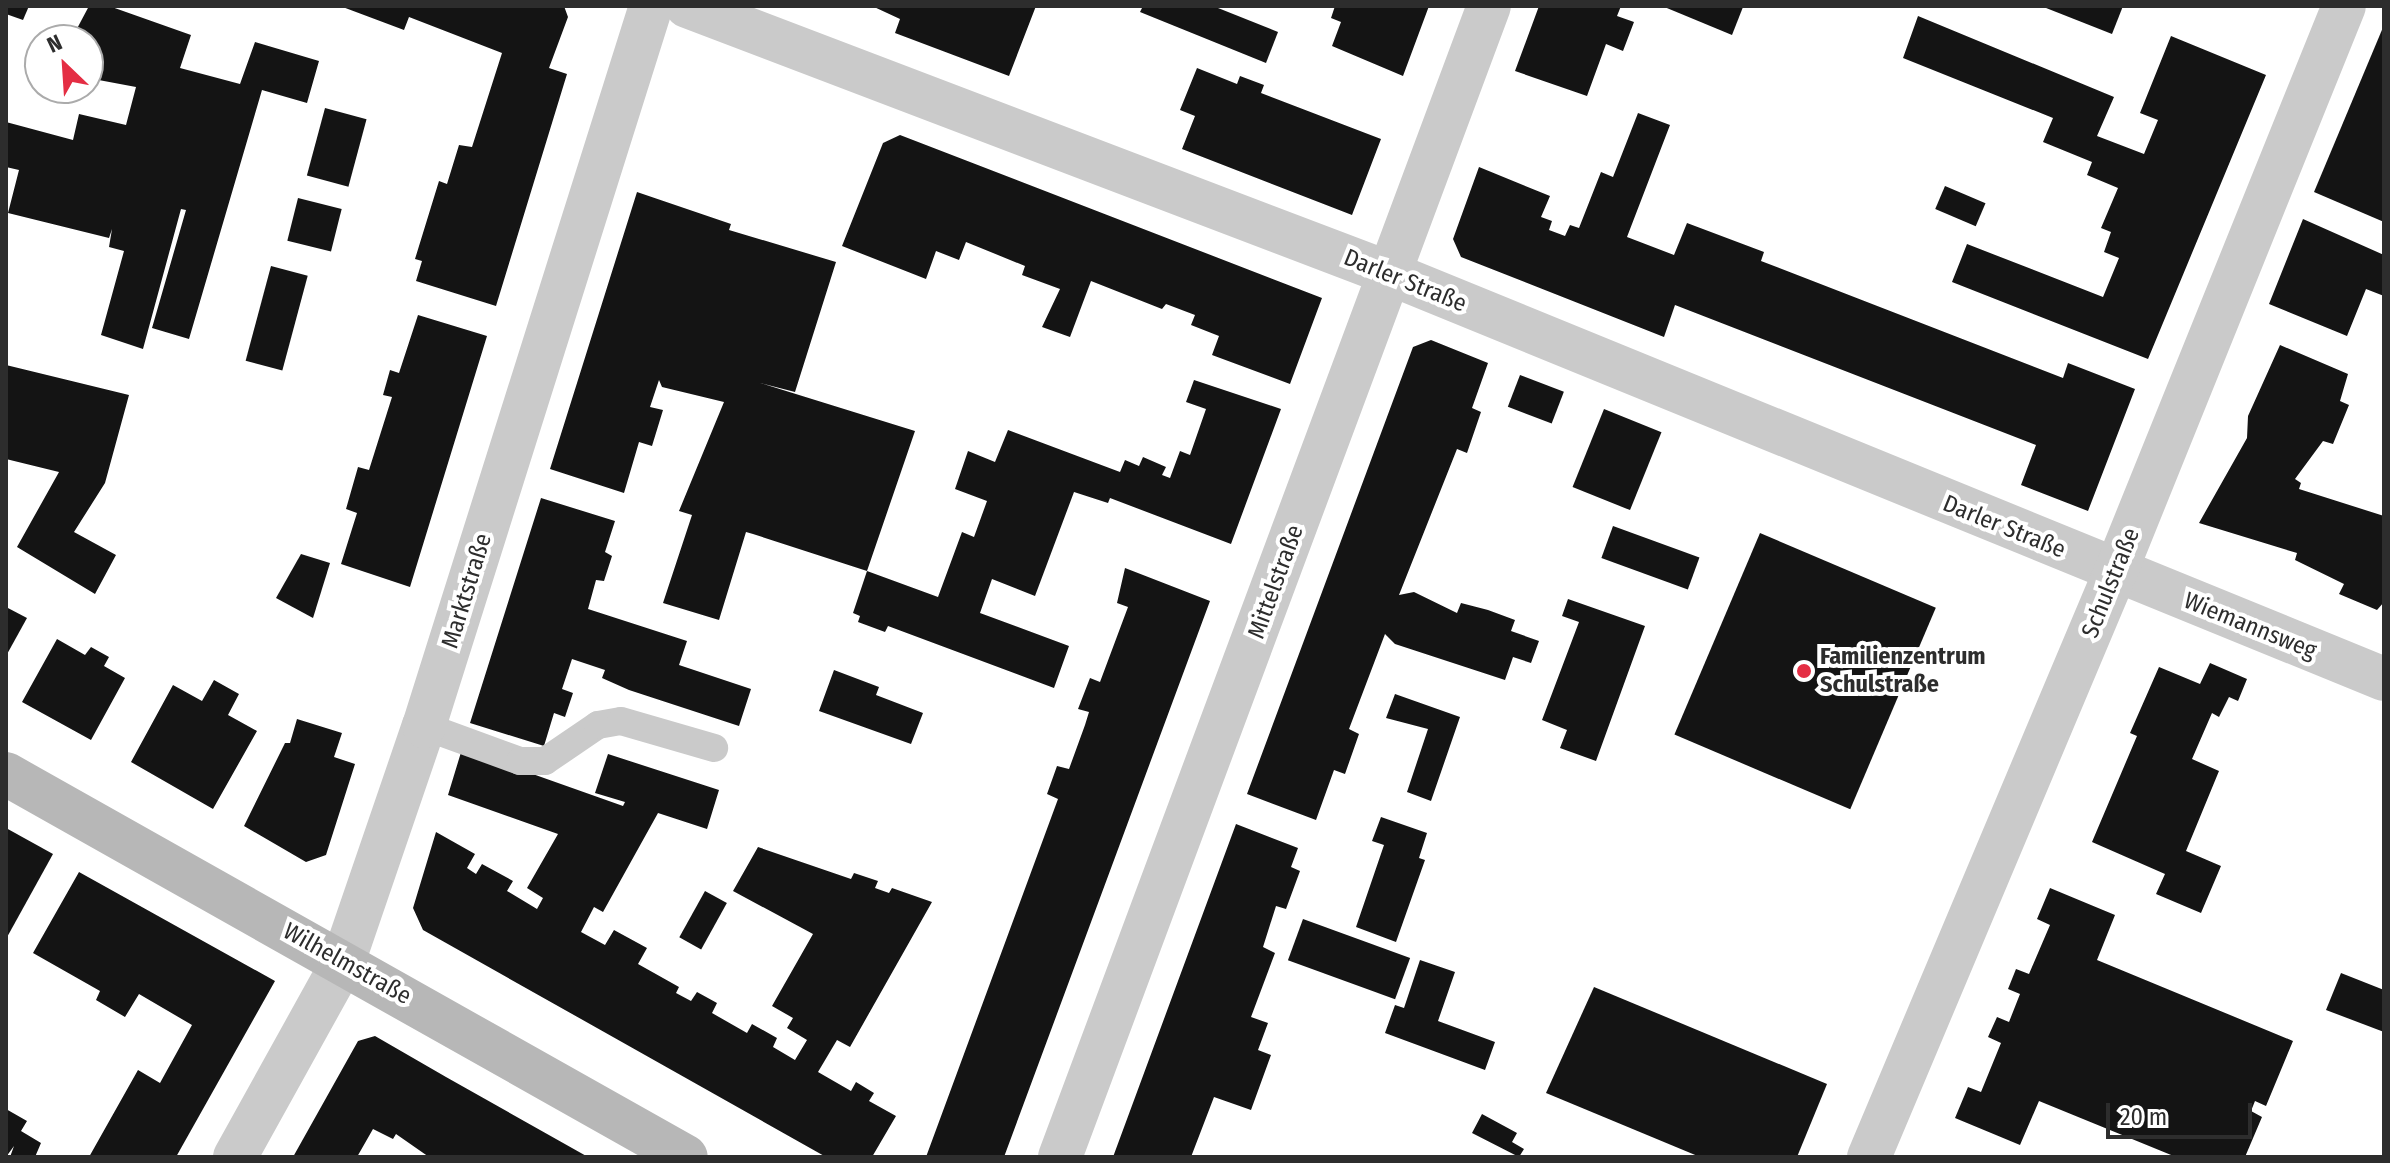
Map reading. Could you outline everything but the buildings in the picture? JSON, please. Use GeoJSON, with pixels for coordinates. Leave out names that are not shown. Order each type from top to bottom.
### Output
{"type":"FeatureCollection","features":[{"type":"Feature","properties":{"kind":"street","name":"Marktstraße"},"geometry":{"type":"LineString","coordinates":[[235,1157],[343,962],[424,726],[651,6]]}},
{"type":"Feature","properties":{"kind":"street","name":"Darler Straße"},"geometry":{"type":"LineString","coordinates":[[687,6],[1391,274],[2115,573]]}},
{"type":"Feature","properties":{"kind":"street","name":"Mittelstraße"},"geometry":{"type":"LineString","coordinates":[[1060,1157],[1489,6]]}},
{"type":"Feature","properties":{"kind":"street","name":"Schulstraße"},"geometry":{"type":"LineString","coordinates":[[1869,1157],[2115,573],[2344,6]]}},
{"type":"Feature","properties":{"kind":"street","name":"Wiemannsweg"},"geometry":{"type":"LineString","coordinates":[[2115,573],[2384,679]]}},
{"type":"Feature","properties":{"kind":"street","name":"Wilhelmstraße"},"geometry":{"type":"LineString","coordinates":[[6,774],[686,1157]]}},
{"type":"Feature","properties":{"kind":"lane"},"geometry":{"type":"LineString","coordinates":[[424,726],[520,761],[545,761],[598,725],[621,721],[714,748]]}},
{"type":"Feature","properties":{"kind":"place","name":"Familienzentrum Schulstraße"},"geometry":{"type":"Point","coordinates":[1804,671]}}]}
